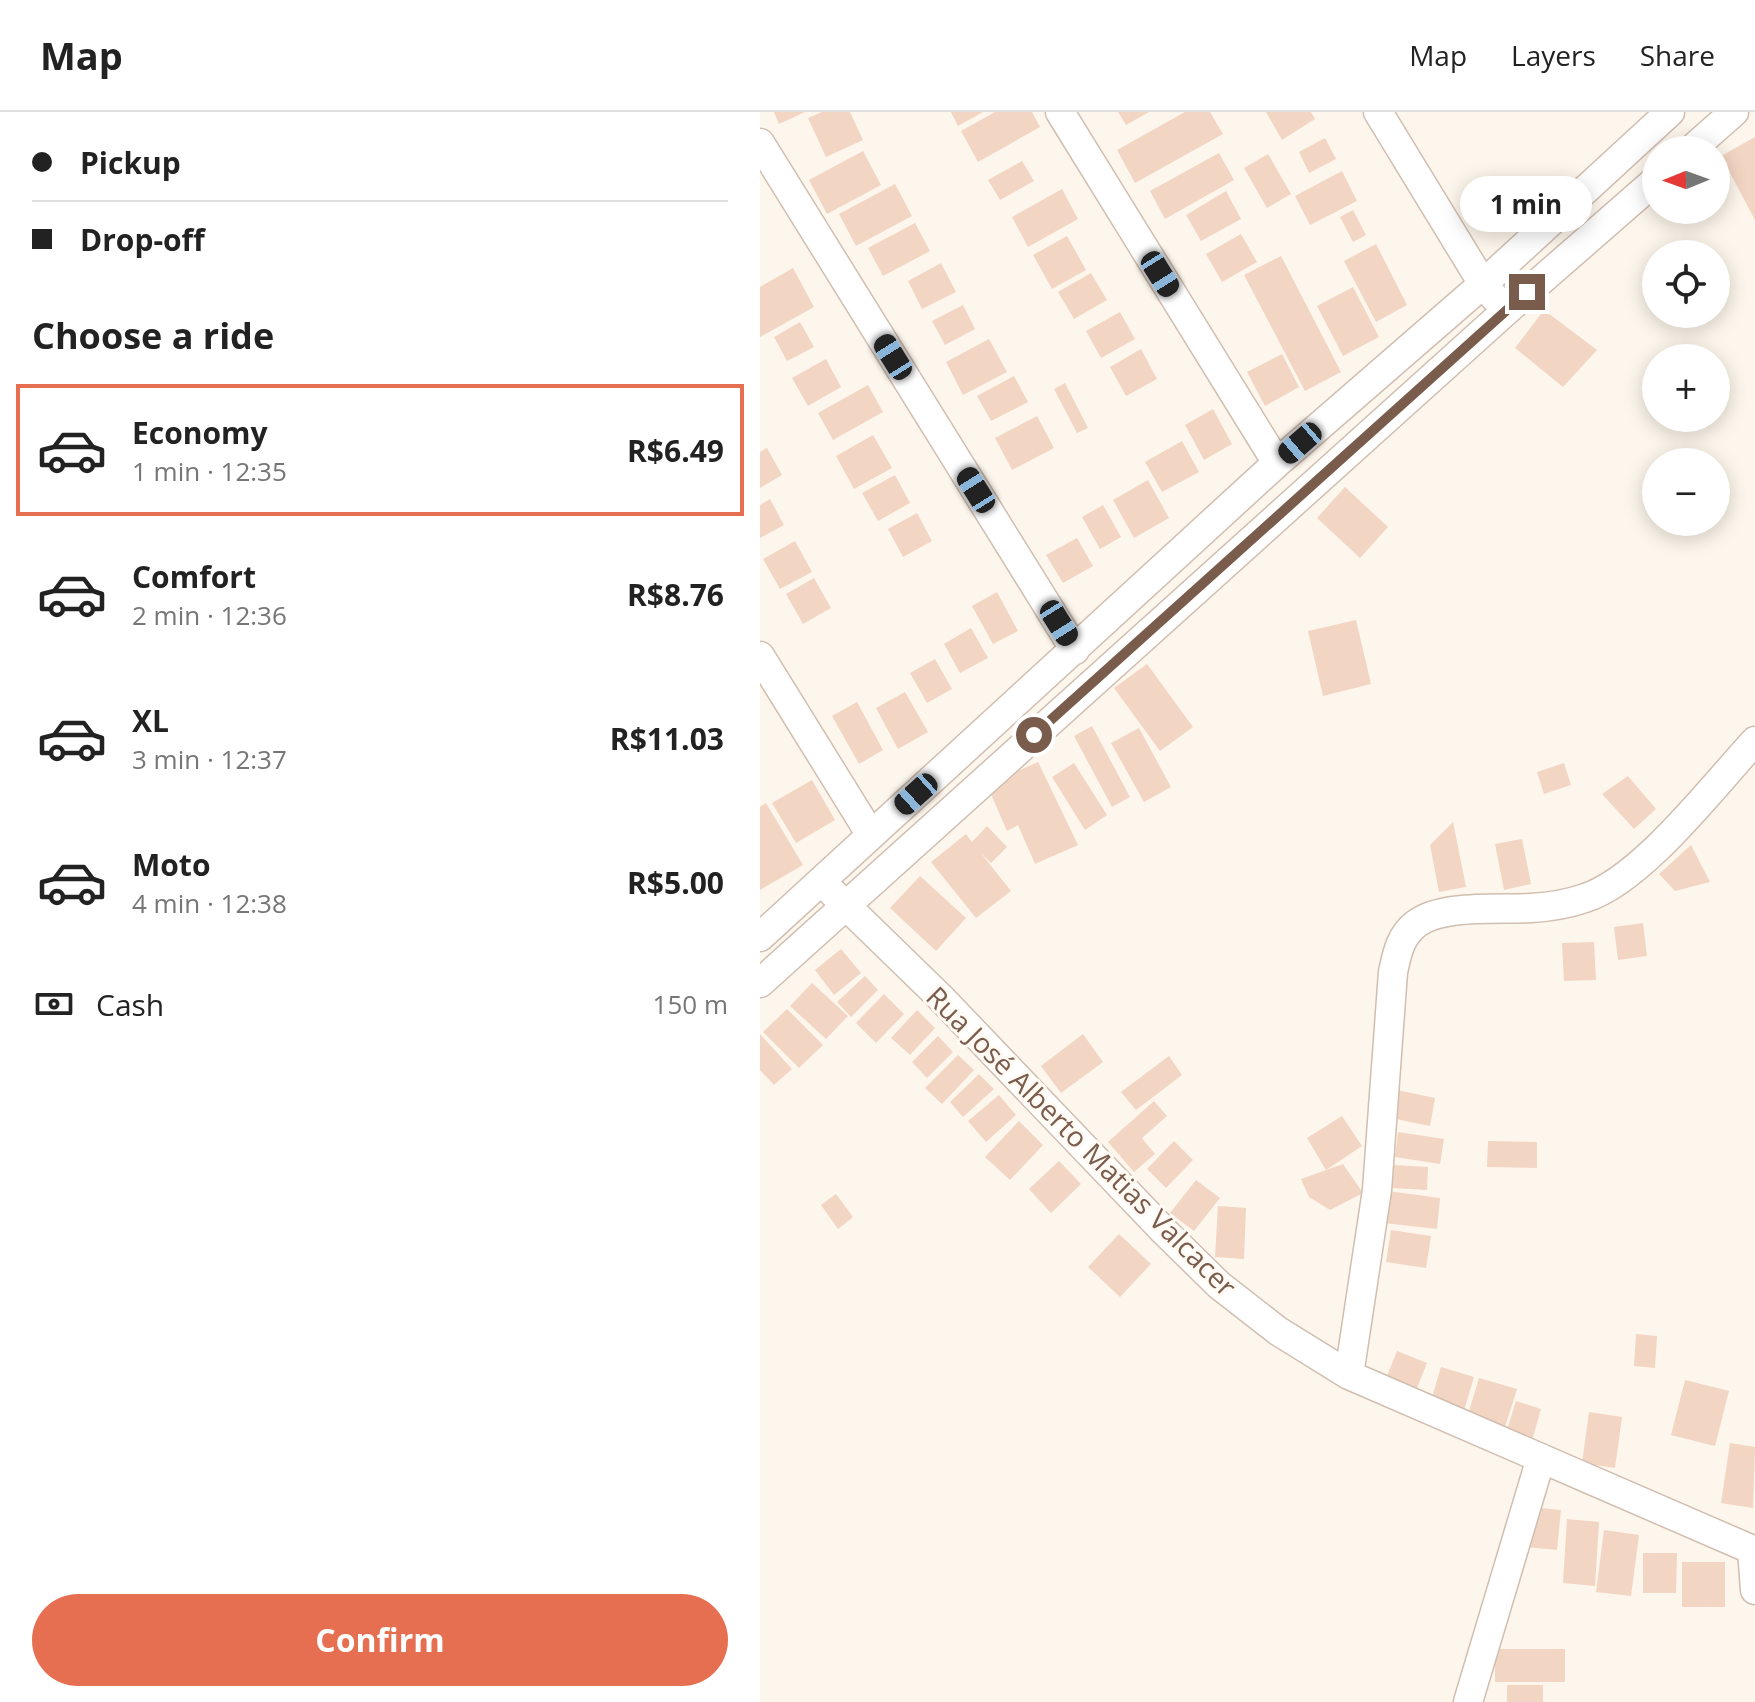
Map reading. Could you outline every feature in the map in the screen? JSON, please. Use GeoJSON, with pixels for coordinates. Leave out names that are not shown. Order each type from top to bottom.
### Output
{"type":"FeatureCollection","features":[{"type":"Feature","properties":{"kind":"street"},"geometry":{"type":"LineString","coordinates":[[1060,112],[1277,463]]}},
{"type":"Feature","properties":{"kind":"street"},"geometry":{"type":"LineString","coordinates":[[1378,112],[1483,284],[1506,311]]}},
{"type":"Feature","properties":{"kind":"street"},"geometry":{"type":"LineString","coordinates":[[760,937],[1277,463],[1483,284],[1670,112]]}},
{"type":"Feature","properties":{"kind":"street"},"geometry":{"type":"LineString","coordinates":[[1707,136],[1734,112]]}},
{"type":"Feature","properties":{"kind":"street"},"geometry":{"type":"LineString","coordinates":[[760,143],[1075,650]]}},
{"type":"Feature","properties":{"kind":"street"},"geometry":{"type":"LineString","coordinates":[[760,983],[1642,192]]}},
{"type":"Feature","properties":{"kind":"street"},"geometry":{"type":"LineString","coordinates":[[760,656],[871,835]]}},
{"type":"Feature","properties":{"kind":"street"},"geometry":{"type":"LineString","coordinates":[[1349,1375],[1377,1190],[1389,1012],[1398,948],[1418,922],[1439,914],[1565,904],[1609,887],[1645,860],[1755,741]]}},
{"type":"Feature","properties":{"kind":"street","name":"Rua José Alberto Matias Valcacer"},"geometry":{"type":"LineString","coordinates":[[821,881],[940,997],[1164,1231],[1219,1285],[1278,1331],[1349,1375],[1753,1550]]}},
{"type":"Feature","properties":{"kind":"street"},"geometry":{"type":"LineString","coordinates":[[1468,1702],[1541,1458]]}},
{"type":"Feature","properties":{"kind":"street"},"geometry":{"type":"LineString","coordinates":[[1753,1550],[1755,1590]]}},
{"type":"Feature","properties":{"kind":"building"},"geometry":{"type":"Polygon","coordinates":[[[774,112],[805,112],[779,124],[774,112]]]}},
{"type":"Feature","properties":{"kind":"building"},"geometry":{"type":"Polygon","coordinates":[[[822,112],[850,112],[863,140],[826,157],[808,118],[822,112]]]}},
{"type":"Feature","properties":{"kind":"building"},"geometry":{"type":"Polygon","coordinates":[[[951,112],[983,112],[958,126],[951,112]]]}},
{"type":"Feature","properties":{"kind":"building"},"geometry":{"type":"Polygon","coordinates":[[[995,112],[1032,112],[1040,127],[978,162],[961,131],[995,112]]]}},
{"type":"Feature","properties":{"kind":"building"},"geometry":{"type":"Polygon","coordinates":[[[1118,112],[1149,112],[1126,125],[1118,112]]]}},
{"type":"Feature","properties":{"kind":"building"},"geometry":{"type":"Polygon","coordinates":[[[1185,112],[1210,112],[1223,134],[1135,183],[1117,150],[1185,112]]]}},
{"type":"Feature","properties":{"kind":"building"},"geometry":{"type":"Polygon","coordinates":[[[1266,112],[1311,112],[1315,119],[1282,140],[1266,112]]]}},
{"type":"Feature","properties":{"kind":"building"},"geometry":{"type":"Polygon","coordinates":[[[1755,137],[1755,220],[1730,173],[1730,151],[1755,137]]]}},
{"type":"Feature","properties":{"kind":"building"},"geometry":{"type":"Polygon","coordinates":[[[1325,138],[1336,159],[1309,173],[1299,152],[1325,138]]]}},
{"type":"Feature","properties":{"kind":"building"},"geometry":{"type":"Polygon","coordinates":[[[863,151],[881,185],[827,214],[809,180],[863,151]]]}},
{"type":"Feature","properties":{"kind":"building"},"geometry":{"type":"Polygon","coordinates":[[[1219,153],[1234,180],[1165,219],[1150,191],[1219,153]]]}},
{"type":"Feature","properties":{"kind":"building"},"geometry":{"type":"Polygon","coordinates":[[[1268,154],[1291,194],[1267,208],[1244,168],[1268,154]]]}},
{"type":"Feature","properties":{"kind":"building"},"geometry":{"type":"Polygon","coordinates":[[[1022,161],[1034,181],[1000,200],[988,180],[1022,161]]]}},
{"type":"Feature","properties":{"kind":"building"},"geometry":{"type":"Polygon","coordinates":[[[1342,171],[1357,201],[1310,225],[1295,196],[1342,171]]]}},
{"type":"Feature","properties":{"kind":"building"},"geometry":{"type":"Polygon","coordinates":[[[895,184],[912,216],[856,246],[839,214],[895,184]]]}},
{"type":"Feature","properties":{"kind":"building"},"geometry":{"type":"Polygon","coordinates":[[[1062,189],[1078,219],[1028,247],[1012,217],[1062,189]]]}},
{"type":"Feature","properties":{"kind":"building"},"geometry":{"type":"Polygon","coordinates":[[[1226,191],[1241,219],[1201,241],[1186,215],[1226,191]]]}},
{"type":"Feature","properties":{"kind":"building"},"geometry":{"type":"Polygon","coordinates":[[[1353,210],[1366,235],[1353,242],[1340,217],[1353,210]]]}},
{"type":"Feature","properties":{"kind":"building"},"geometry":{"type":"Polygon","coordinates":[[[915,223],[930,251],[883,276],[868,248],[915,223]]]}},
{"type":"Feature","properties":{"kind":"building"},"geometry":{"type":"Polygon","coordinates":[[[1241,234],[1257,262],[1222,282],[1206,254],[1241,234]]]}},
{"type":"Feature","properties":{"kind":"building"},"geometry":{"type":"Polygon","coordinates":[[[1067,236],[1086,270],[1052,289],[1033,255],[1067,236]]]}},
{"type":"Feature","properties":{"kind":"building"},"geometry":{"type":"Polygon","coordinates":[[[1376,244],[1407,305],[1376,322],[1344,261],[1376,244]]]}},
{"type":"Feature","properties":{"kind":"building"},"geometry":{"type":"Polygon","coordinates":[[[1281,256],[1341,372],[1305,391],[1244,275],[1281,256]]]}},
{"type":"Feature","properties":{"kind":"building"},"geometry":{"type":"Polygon","coordinates":[[[941,263],[956,292],[922,309],[908,281],[941,263]]]}},
{"type":"Feature","properties":{"kind":"building"},"geometry":{"type":"Polygon","coordinates":[[[793,268],[814,307],[760,337],[760,287],[793,268]]]}},
{"type":"Feature","properties":{"kind":"building"},"geometry":{"type":"Polygon","coordinates":[[[1091,273],[1107,300],[1074,319],[1058,292],[1091,273]]]}},
{"type":"Feature","properties":{"kind":"building"},"geometry":{"type":"Polygon","coordinates":[[[1353,287],[1379,337],[1343,356],[1317,306],[1353,287]]]}},
{"type":"Feature","properties":{"kind":"building"},"geometry":{"type":"Polygon","coordinates":[[[963,305],[975,329],[945,345],[932,321],[963,305]]]}},
{"type":"Feature","properties":{"kind":"building"},"geometry":{"type":"Polygon","coordinates":[[[1544,310],[1597,350],[1563,387],[1515,348],[1544,310]]]}},
{"type":"Feature","properties":{"kind":"building"},"geometry":{"type":"Polygon","coordinates":[[[1120,312],[1135,339],[1101,358],[1086,331],[1120,312]]]}},
{"type":"Feature","properties":{"kind":"building"},"geometry":{"type":"Polygon","coordinates":[[[800,322],[814,347],[787,361],[774,337],[800,322]]]}},
{"type":"Feature","properties":{"kind":"building"},"geometry":{"type":"Polygon","coordinates":[[[989,339],[1007,372],[963,395],[946,362],[989,339]]]}},
{"type":"Feature","properties":{"kind":"building"},"geometry":{"type":"Polygon","coordinates":[[[1141,349],[1157,379],[1126,396],[1110,367],[1141,349]]]}},
{"type":"Feature","properties":{"kind":"building"},"geometry":{"type":"Polygon","coordinates":[[[1282,354],[1299,387],[1265,406],[1247,372],[1282,354]]]}},
{"type":"Feature","properties":{"kind":"building"},"geometry":{"type":"Polygon","coordinates":[[[826,359],[841,387],[808,406],[792,378],[826,359]]]}},
{"type":"Feature","properties":{"kind":"building"},"geometry":{"type":"Polygon","coordinates":[[[1014,376],[1028,402],[991,421],[977,396],[1014,376]]]}},
{"type":"Feature","properties":{"kind":"building"},"geometry":{"type":"Polygon","coordinates":[[[1065,383],[1088,428],[1077,433],[1054,389],[1065,383]]]}},
{"type":"Feature","properties":{"kind":"building"},"geometry":{"type":"Polygon","coordinates":[[[868,385],[883,412],[833,440],[818,413],[868,385]]]}},
{"type":"Feature","properties":{"kind":"building"},"geometry":{"type":"Polygon","coordinates":[[[1213,409],[1232,444],[1204,460],[1185,425],[1213,409]]]}},
{"type":"Feature","properties":{"kind":"building"},"geometry":{"type":"Polygon","coordinates":[[[1037,416],[1054,448],[1012,470],[995,438],[1037,416]]]}},
{"type":"Feature","properties":{"kind":"building"},"geometry":{"type":"Polygon","coordinates":[[[873,435],[892,468],[854,489],[836,456],[873,435]]]}},
{"type":"Feature","properties":{"kind":"building"},"geometry":{"type":"Polygon","coordinates":[[[1182,441],[1199,472],[1162,492],[1145,462],[1182,441]]]}},
{"type":"Feature","properties":{"kind":"building"},"geometry":{"type":"Polygon","coordinates":[[[767,448],[782,475],[760,488],[760,452],[767,448]]]}},
{"type":"Feature","properties":{"kind":"building"},"geometry":{"type":"Polygon","coordinates":[[[895,475],[910,503],[878,521],[862,493],[895,475]]]}},
{"type":"Feature","properties":{"kind":"building"},"geometry":{"type":"Polygon","coordinates":[[[1148,480],[1169,518],[1134,538],[1113,500],[1148,480]]]}},
{"type":"Feature","properties":{"kind":"building"},"geometry":{"type":"Polygon","coordinates":[[[1345,487],[1388,527],[1360,558],[1317,518],[1345,487]]]}},
{"type":"Feature","properties":{"kind":"building"},"geometry":{"type":"Polygon","coordinates":[[[770,499],[784,525],[760,538],[760,505],[770,499]]]}},
{"type":"Feature","properties":{"kind":"building"},"geometry":{"type":"Polygon","coordinates":[[[1103,505],[1121,537],[1100,549],[1082,517],[1103,505]]]}},
{"type":"Feature","properties":{"kind":"building"},"geometry":{"type":"Polygon","coordinates":[[[917,513],[932,541],[903,557],[888,529],[917,513]]]}},
{"type":"Feature","properties":{"kind":"building"},"geometry":{"type":"Polygon","coordinates":[[[1077,538],[1093,566],[1063,583],[1046,555],[1077,538]]]}},
{"type":"Feature","properties":{"kind":"building"},"geometry":{"type":"Polygon","coordinates":[[[795,541],[812,572],[780,589],[763,559],[795,541]]]}},
{"type":"Feature","properties":{"kind":"building"},"geometry":{"type":"Polygon","coordinates":[[[814,578],[831,608],[803,624],[786,594],[814,578]]]}},
{"type":"Feature","properties":{"kind":"building"},"geometry":{"type":"Polygon","coordinates":[[[997,592],[1018,631],[993,644],[972,606],[997,592]]]}},
{"type":"Feature","properties":{"kind":"building"},"geometry":{"type":"Polygon","coordinates":[[[1356,620],[1371,684],[1323,696],[1308,631],[1356,620]]]}},
{"type":"Feature","properties":{"kind":"building"},"geometry":{"type":"Polygon","coordinates":[[[971,628],[988,658],[960,673],[944,644],[971,628]]]}},
{"type":"Feature","properties":{"kind":"building"},"geometry":{"type":"Polygon","coordinates":[[[935,659],[952,689],[927,703],[910,673],[935,659]]]}},
{"type":"Feature","properties":{"kind":"building"},"geometry":{"type":"Polygon","coordinates":[[[1147,664],[1193,727],[1160,751],[1114,688],[1147,664]]]}},
{"type":"Feature","properties":{"kind":"building"},"geometry":{"type":"Polygon","coordinates":[[[905,692],[928,732],[898,749],[876,708],[905,692]]]}},
{"type":"Feature","properties":{"kind":"building"},"geometry":{"type":"Polygon","coordinates":[[[857,702],[883,750],[859,764],[832,716],[857,702]]]}},
{"type":"Feature","properties":{"kind":"building"},"geometry":{"type":"Polygon","coordinates":[[[1092,726],[1130,797],[1112,807],[1074,736],[1092,726]]]}},
{"type":"Feature","properties":{"kind":"building"},"geometry":{"type":"Polygon","coordinates":[[[1139,728],[1171,787],[1144,802],[1111,743],[1139,728]]]}},
{"type":"Feature","properties":{"kind":"building"},"geometry":{"type":"Polygon","coordinates":[[[1038,762],[1078,845],[1035,864],[1018,825],[1007,831],[987,785],[1038,762]]]}},
{"type":"Feature","properties":{"kind":"building"},"geometry":{"type":"Polygon","coordinates":[[[1074,763],[1107,815],[1085,830],[1052,777],[1074,763]]]}},
{"type":"Feature","properties":{"kind":"building"},"geometry":{"type":"Polygon","coordinates":[[[1564,763],[1571,785],[1544,794],[1537,772],[1564,763]]]}},
{"type":"Feature","properties":{"kind":"building"},"geometry":{"type":"Polygon","coordinates":[[[1628,776],[1656,809],[1634,829],[1602,794],[1628,776]]]}},
{"type":"Feature","properties":{"kind":"building"},"geometry":{"type":"Polygon","coordinates":[[[812,780],[835,820],[796,843],[772,803],[812,780]]]}},
{"type":"Feature","properties":{"kind":"building"},"geometry":{"type":"Polygon","coordinates":[[[766,803],[803,865],[760,890],[760,807],[766,803]]]}},
{"type":"Feature","properties":{"kind":"building"},"geometry":{"type":"Polygon","coordinates":[[[1453,822],[1466,887],[1439,892],[1430,845],[1453,822]]]}},
{"type":"Feature","properties":{"kind":"building"},"geometry":{"type":"Polygon","coordinates":[[[987,826],[1007,847],[991,863],[980,852],[1011,891],[976,918],[931,862],[966,834],[972,842],[987,826]]]}},
{"type":"Feature","properties":{"kind":"building"},"geometry":{"type":"Polygon","coordinates":[[[1522,839],[1531,884],[1504,890],[1495,844],[1522,839]]]}},
{"type":"Feature","properties":{"kind":"building"},"geometry":{"type":"Polygon","coordinates":[[[1691,845],[1710,882],[1675,891],[1659,874],[1691,845]]]}},
{"type":"Feature","properties":{"kind":"building"},"geometry":{"type":"Polygon","coordinates":[[[920,876],[966,918],[936,951],[890,908],[920,876]]]}},
{"type":"Feature","properties":{"kind":"building"},"geometry":{"type":"Polygon","coordinates":[[[1643,923],[1647,956],[1618,960],[1614,927],[1643,923]]]}},
{"type":"Feature","properties":{"kind":"building"},"geometry":{"type":"Polygon","coordinates":[[[1594,942],[1596,980],[1564,981],[1562,943],[1594,942]]]}},
{"type":"Feature","properties":{"kind":"building"},"geometry":{"type":"Polygon","coordinates":[[[841,949],[861,973],[834,995],[815,970],[841,949]]]}},
{"type":"Feature","properties":{"kind":"building"},"geometry":{"type":"Polygon","coordinates":[[[865,976],[878,990],[851,1017],[837,1002],[865,976]]]}},
{"type":"Feature","properties":{"kind":"building"},"geometry":{"type":"Polygon","coordinates":[[[812,983],[848,1016],[826,1039],[790,1006],[812,983]]]}},
{"type":"Feature","properties":{"kind":"building"},"geometry":{"type":"Polygon","coordinates":[[[884,994],[904,1014],[876,1043],[856,1023],[884,994]]]}},
{"type":"Feature","properties":{"kind":"building"},"geometry":{"type":"Polygon","coordinates":[[[787,1009],[823,1045],[799,1068],[763,1032],[787,1009]]]}},
{"type":"Feature","properties":{"kind":"building"},"geometry":{"type":"Polygon","coordinates":[[[917,1010],[935,1028],[910,1055],[891,1038],[917,1010]]]}},
{"type":"Feature","properties":{"kind":"building"},"geometry":{"type":"Polygon","coordinates":[[[760,1034],[792,1069],[774,1085],[760,1070],[760,1034]]]}},
{"type":"Feature","properties":{"kind":"building"},"geometry":{"type":"Polygon","coordinates":[[[1083,1034],[1103,1062],[1061,1093],[1041,1066],[1083,1034]]]}},
{"type":"Feature","properties":{"kind":"building"},"geometry":{"type":"Polygon","coordinates":[[[938,1036],[953,1052],[927,1078],[912,1062],[938,1036]]]}},
{"type":"Feature","properties":{"kind":"building"},"geometry":{"type":"Polygon","coordinates":[[[958,1055],[974,1070],[942,1104],[925,1088],[958,1055]]]}},
{"type":"Feature","properties":{"kind":"building"},"geometry":{"type":"Polygon","coordinates":[[[1169,1056],[1182,1075],[1136,1110],[1121,1092],[1169,1056]]]}},
{"type":"Feature","properties":{"kind":"building"},"geometry":{"type":"Polygon","coordinates":[[[979,1074],[994,1089],[963,1117],[950,1102],[979,1074]]]}},
{"type":"Feature","properties":{"kind":"building"},"geometry":{"type":"Polygon","coordinates":[[[1397,1090],[1435,1098],[1430,1126],[1391,1118],[1397,1090]]]}},
{"type":"Feature","properties":{"kind":"building"},"geometry":{"type":"Polygon","coordinates":[[[999,1095],[1016,1115],[986,1142],[968,1121],[999,1095]]]}},
{"type":"Feature","properties":{"kind":"building"},"geometry":{"type":"Polygon","coordinates":[[[1154,1101],[1167,1116],[1142,1138],[1155,1154],[1134,1172],[1108,1142],[1154,1101]]]}},
{"type":"Feature","properties":{"kind":"building"},"geometry":{"type":"Polygon","coordinates":[[[1342,1116],[1362,1146],[1326,1170],[1307,1138],[1342,1116]]]}},
{"type":"Feature","properties":{"kind":"building"},"geometry":{"type":"Polygon","coordinates":[[[1019,1121],[1043,1145],[1010,1180],[985,1157],[1019,1121]]]}},
{"type":"Feature","properties":{"kind":"building"},"geometry":{"type":"Polygon","coordinates":[[[1398,1132],[1444,1139],[1440,1164],[1395,1157],[1398,1132]]]}},
{"type":"Feature","properties":{"kind":"building"},"geometry":{"type":"Polygon","coordinates":[[[1174,1141],[1193,1160],[1166,1188],[1147,1169],[1174,1141]]]}},
{"type":"Feature","properties":{"kind":"building"},"geometry":{"type":"Polygon","coordinates":[[[1488,1141],[1537,1142],[1537,1168],[1487,1167],[1488,1141]]]}},
{"type":"Feature","properties":{"kind":"building"},"geometry":{"type":"Polygon","coordinates":[[[1059,1161],[1081,1184],[1051,1213],[1029,1189],[1059,1161]]]}},
{"type":"Feature","properties":{"kind":"building"},"geometry":{"type":"Polygon","coordinates":[[[1343,1164],[1363,1193],[1330,1210],[1309,1197],[1301,1179],[1343,1164]]]}},
{"type":"Feature","properties":{"kind":"building"},"geometry":{"type":"Polygon","coordinates":[[[1393,1165],[1428,1167],[1427,1190],[1392,1188],[1393,1165]]]}},
{"type":"Feature","properties":{"kind":"building"},"geometry":{"type":"Polygon","coordinates":[[[1196,1180],[1220,1198],[1194,1231],[1170,1213],[1196,1180]]]}},
{"type":"Feature","properties":{"kind":"building"},"geometry":{"type":"Polygon","coordinates":[[[1388,1191],[1440,1198],[1437,1229],[1384,1223],[1388,1191]]]}},
{"type":"Feature","properties":{"kind":"building"},"geometry":{"type":"Polygon","coordinates":[[[836,1194],[853,1217],[838,1229],[821,1205],[836,1194]]]}},
{"type":"Feature","properties":{"kind":"building"},"geometry":{"type":"Polygon","coordinates":[[[1218,1206],[1246,1208],[1244,1259],[1215,1257],[1218,1206]]]}},
{"type":"Feature","properties":{"kind":"building"},"geometry":{"type":"Polygon","coordinates":[[[1391,1230],[1431,1236],[1426,1268],[1386,1262],[1391,1230]]]}},
{"type":"Feature","properties":{"kind":"building"},"geometry":{"type":"Polygon","coordinates":[[[1119,1234],[1151,1264],[1120,1297],[1088,1267],[1119,1234]]]}},
{"type":"Feature","properties":{"kind":"building"},"geometry":{"type":"Polygon","coordinates":[[[1636,1334],[1657,1336],[1655,1368],[1634,1366],[1636,1334]]]}},
{"type":"Feature","properties":{"kind":"building"},"geometry":{"type":"Polygon","coordinates":[[[1397,1351],[1427,1363],[1415,1393],[1385,1381],[1397,1351]]]}},
{"type":"Feature","properties":{"kind":"building"},"geometry":{"type":"Polygon","coordinates":[[[1441,1367],[1474,1377],[1463,1414],[1430,1404],[1441,1367]]]}},
{"type":"Feature","properties":{"kind":"building"},"geometry":{"type":"Polygon","coordinates":[[[1479,1378],[1517,1389],[1504,1430],[1467,1418],[1479,1378]]]}},
{"type":"Feature","properties":{"kind":"building"},"geometry":{"type":"Polygon","coordinates":[[[1685,1380],[1729,1391],[1715,1446],[1671,1435],[1685,1380]]]}},
{"type":"Feature","properties":{"kind":"building"},"geometry":{"type":"Polygon","coordinates":[[[1516,1401],[1541,1409],[1531,1444],[1505,1436],[1516,1401]]]}},
{"type":"Feature","properties":{"kind":"building"},"geometry":{"type":"Polygon","coordinates":[[[1589,1412],[1622,1417],[1615,1468],[1582,1463],[1589,1412]]]}},
{"type":"Feature","properties":{"kind":"building"},"geometry":{"type":"Polygon","coordinates":[[[1730,1443],[1755,1447],[1753,1508],[1721,1503],[1730,1443]]]}},
{"type":"Feature","properties":{"kind":"building"},"geometry":{"type":"Polygon","coordinates":[[[1530,1507],[1561,1510],[1557,1550],[1526,1547],[1530,1507]]]}},
{"type":"Feature","properties":{"kind":"building"},"geometry":{"type":"Polygon","coordinates":[[[1567,1519],[1599,1522],[1595,1586],[1563,1583],[1567,1519]]]}},
{"type":"Feature","properties":{"kind":"building"},"geometry":{"type":"Polygon","coordinates":[[[1604,1530],[1639,1535],[1631,1596],[1596,1592],[1604,1530]]]}},
{"type":"Feature","properties":{"kind":"building"},"geometry":{"type":"Polygon","coordinates":[[[1643,1553],[1677,1553],[1676,1593],[1643,1593],[1643,1553]]]}},
{"type":"Feature","properties":{"kind":"building"},"geometry":{"type":"Polygon","coordinates":[[[1682,1562],[1725,1562],[1725,1607],[1682,1607],[1682,1562]]]}},
{"type":"Feature","properties":{"kind":"building"},"geometry":{"type":"Polygon","coordinates":[[[1495,1649],[1565,1649],[1565,1682],[1495,1682],[1495,1649]]]}},
{"type":"Feature","properties":{"kind":"building"},"geometry":{"type":"Polygon","coordinates":[[[1507,1685],[1543,1685],[1543,1702],[1507,1702],[1507,1685]]]}},
{"type":"Feature","properties":{"kind":"route"},"geometry":{"type":"LineString","coordinates":[[1034,735],[1527,292]]}}]}
